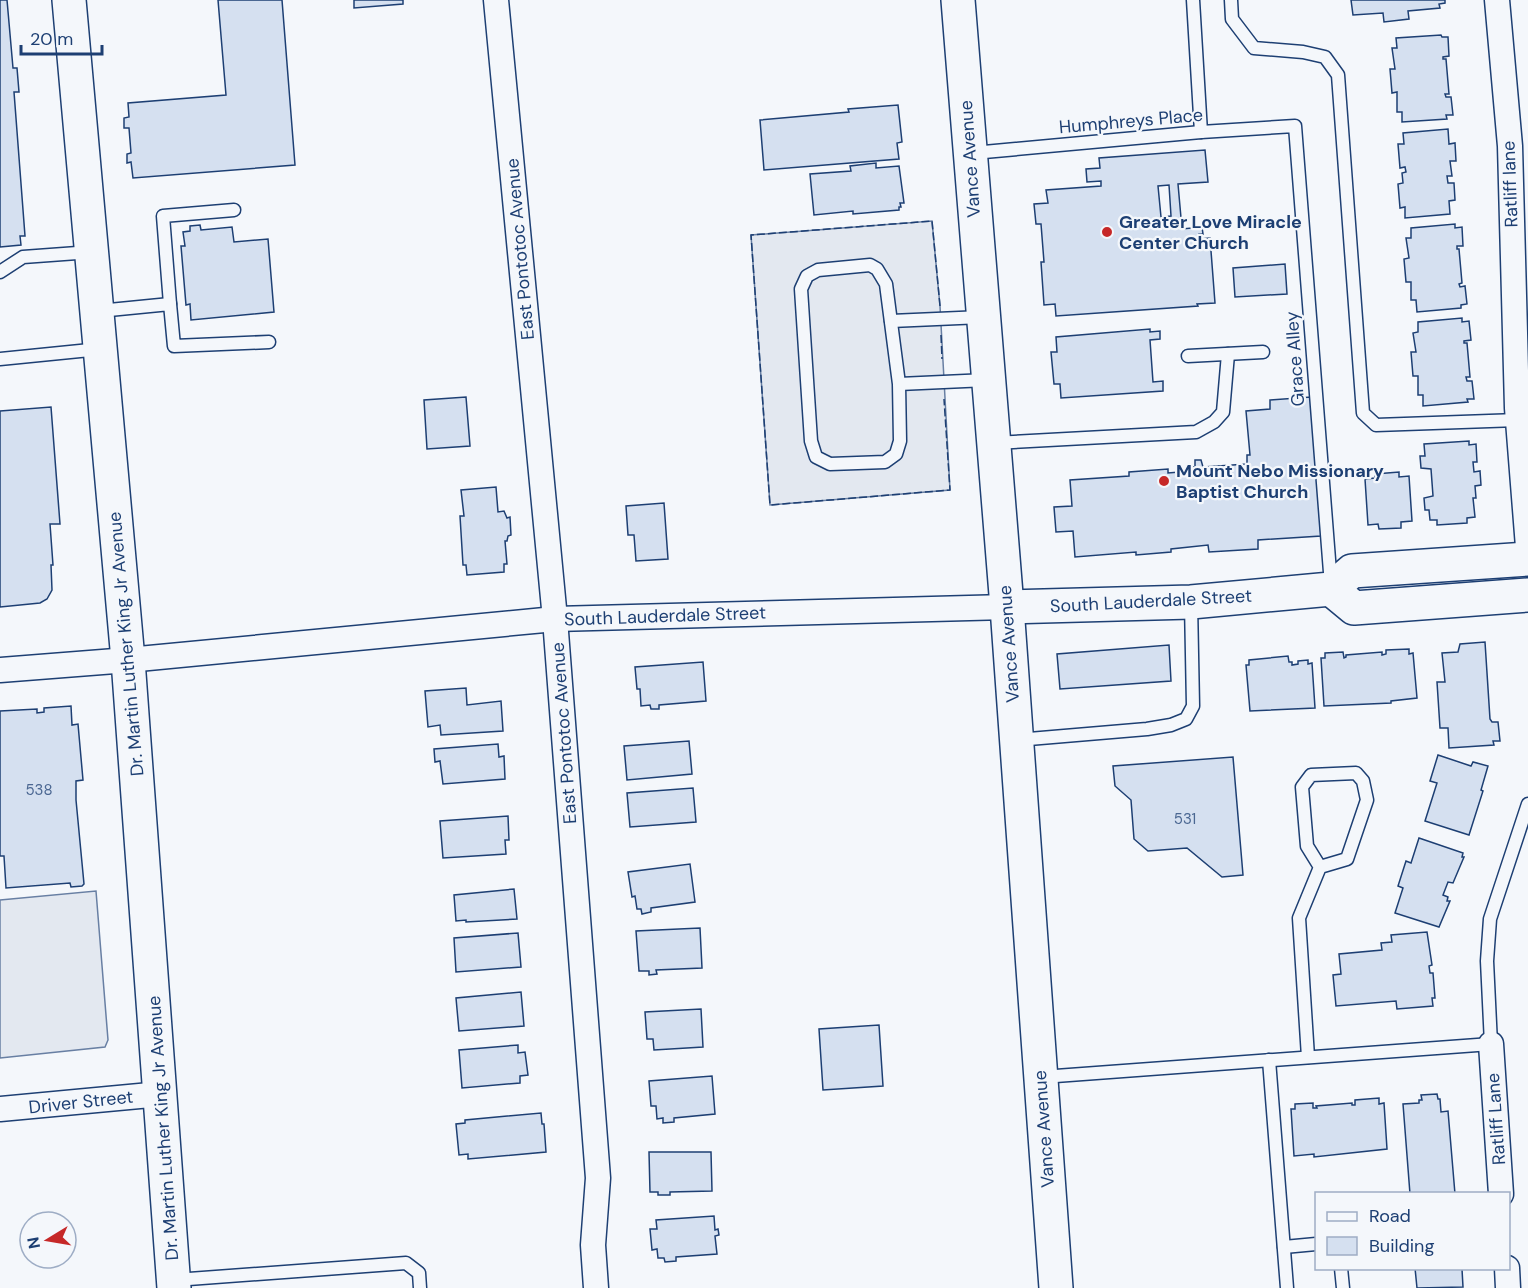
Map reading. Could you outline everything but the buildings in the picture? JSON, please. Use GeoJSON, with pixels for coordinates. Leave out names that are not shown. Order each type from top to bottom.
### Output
{"type":"FeatureCollection","features":[{"type":"Feature","properties":{"kind":"street","name":"Dr. Martin Luther King Jr Avenue"},"geometry":{"type":"LineString","coordinates":[[69,0],[128,660],[174,1284]]}},
{"type":"Feature","properties":{"kind":"street","name":"East Pontotoc Avenue"},"geometry":{"type":"LineString","coordinates":[[496,0],[555,619],[598,1178],[593,1245],[596,1288]]}},
{"type":"Feature","properties":{"kind":"street","name":"Vance Avenue"},"geometry":{"type":"LineString","coordinates":[[958,0],[1007,607],[1056,1288]]}},
{"type":"Feature","properties":{"kind":"street","name":"Ratliff lane"},"geometry":{"type":"LineString","coordinates":[[1497,0],[1519,145],[1521,412],[1528,547]]}},
{"type":"Feature","properties":{"kind":"street"},"geometry":{"type":"LineString","coordinates":[[1528,559],[1352,571],[1331,589],[1354,608],[1528,596]]}},
{"type":"Feature","properties":{"kind":"street","name":"South Lauderdale Street"},"geometry":{"type":"LineString","coordinates":[[0,670],[555,619],[1191,602],[1331,589]]}},
{"type":"Feature","properties":{"kind":"street","name":"Ratliff Lane"},"geometry":{"type":"LineString","coordinates":[[1491,1044],[1502,1192]]}},
{"type":"Feature","properties":{"kind":"street","name":"Driver Street"},"geometry":{"type":"LineString","coordinates":[[0,1109],[161,1094]]}},
{"type":"Feature","properties":{"kind":"street"},"geometry":{"type":"LineString","coordinates":[[1507,1270],[1508,1288]]}},
{"type":"Feature","properties":{"kind":"lane"},"geometry":{"type":"LineString","coordinates":[[1193,0],[1201,132]]}},
{"type":"Feature","properties":{"kind":"lane"},"geometry":{"type":"LineString","coordinates":[[1231,0],[1232,19],[1254,48],[1303,52],[1325,57],[1338,75],[1363,412],[1376,425],[1521,412]]}},
{"type":"Feature","properties":{"kind":"lane","name":"Humphreys Place"},"geometry":{"type":"LineString","coordinates":[[969,154],[1201,132],[1295,126]]}},
{"type":"Feature","properties":{"kind":"lane","name":"Grace Alley"},"geometry":{"type":"LineString","coordinates":[[1295,126],[1331,589]]}},
{"type":"Feature","properties":{"kind":"lane"},"geometry":{"type":"LineString","coordinates":[[234,210],[163,216],[174,346],[269,342]]}},
{"type":"Feature","properties":{"kind":"lane"},"geometry":{"type":"LineString","coordinates":[[0,272],[23,257],[92,252]]}},
{"type":"Feature","properties":{"kind":"lane"},"geometry":{"type":"LineString","coordinates":[[870,265],[877,269],[886,284],[899,384],[900,441],[896,454],[885,462],[830,464],[816,457],[811,441],[801,289],[807,276],[818,270],[870,265]]}},
{"type":"Feature","properties":{"kind":"lane"},"geometry":{"type":"LineString","coordinates":[[98,311],[170,304]]}},
{"type":"Feature","properties":{"kind":"lane"},"geometry":{"type":"LineString","coordinates":[[891,321],[982,317]]}},
{"type":"Feature","properties":{"kind":"lane"},"geometry":{"type":"LineString","coordinates":[[0,359],[101,349]]}},
{"type":"Feature","properties":{"kind":"lane"},"geometry":{"type":"LineString","coordinates":[[1188,356],[1263,351]]}},
{"type":"Feature","properties":{"kind":"lane"},"geometry":{"type":"LineString","coordinates":[[993,443],[1196,432],[1214,422],[1224,412],[1228,354]]}},
{"type":"Feature","properties":{"kind":"lane"},"geometry":{"type":"LineString","coordinates":[[899,384],[988,380]]}},
{"type":"Feature","properties":{"kind":"lane"},"geometry":{"type":"LineString","coordinates":[[1528,596],[1528,604]]}},
{"type":"Feature","properties":{"kind":"lane"},"geometry":{"type":"LineString","coordinates":[[1016,740],[1147,729],[1171,726],[1186,719],[1193,706],[1191,602]]}},
{"type":"Feature","properties":{"kind":"lane"},"geometry":{"type":"LineString","coordinates":[[1356,773],[1363,781],[1367,800],[1347,859],[1320,867],[1307,846],[1302,787],[1311,775],[1356,773]]}},
{"type":"Feature","properties":{"kind":"lane"},"geometry":{"type":"LineString","coordinates":[[1041,1077],[1491,1044],[1486,961],[1489,929],[1494,903],[1524,829],[1528,804]]}},
{"type":"Feature","properties":{"kind":"lane"},"geometry":{"type":"LineString","coordinates":[[1308,1057],[1299,918],[1320,867]]}},
{"type":"Feature","properties":{"kind":"lane"},"geometry":{"type":"LineString","coordinates":[[1269,1060],[1287,1288]]}},
{"type":"Feature","properties":{"kind":"lane"},"geometry":{"type":"LineString","coordinates":[[1284,1247],[1315,1244]]}},
{"type":"Feature","properties":{"kind":"lane"},"geometry":{"type":"LineString","coordinates":[[174,1284],[406,1263],[419,1274],[420,1288]]}},
{"type":"Feature","properties":{"kind":"lane"},"geometry":{"type":"LineString","coordinates":[[1341,1270],[1343,1288]]}},
{"type":"Feature","properties":{"kind":"shaded area"},"geometry":{"type":"Polygon","coordinates":[[[932,221],[940,306],[950,490],[770,505],[751,235],[932,221]]]}},
{"type":"Feature","properties":{"kind":"shaded area"},"geometry":{"type":"Polygon","coordinates":[[[96,891],[108,1040],[105,1047],[0,1058],[0,900],[96,891]]]}},
{"type":"Feature","properties":{"kind":"fence"},"geometry":{"type":"LineString","coordinates":[[940,306],[932,221],[751,235],[770,505],[950,490],[944,399]]}},
{"type":"Feature","properties":{"kind":"fence"},"geometry":{"type":"LineString","coordinates":[[941,335],[942,359]]}},
{"type":"Feature","properties":{"kind":"place","name":"Greater Love Miracle Center Church"},"geometry":{"type":"Point","coordinates":[1107,232]}},
{"type":"Feature","properties":{"kind":"place","name":"Mount Nebo Missionary Baptist Church"},"geometry":{"type":"Point","coordinates":[1164,481]}}]}
